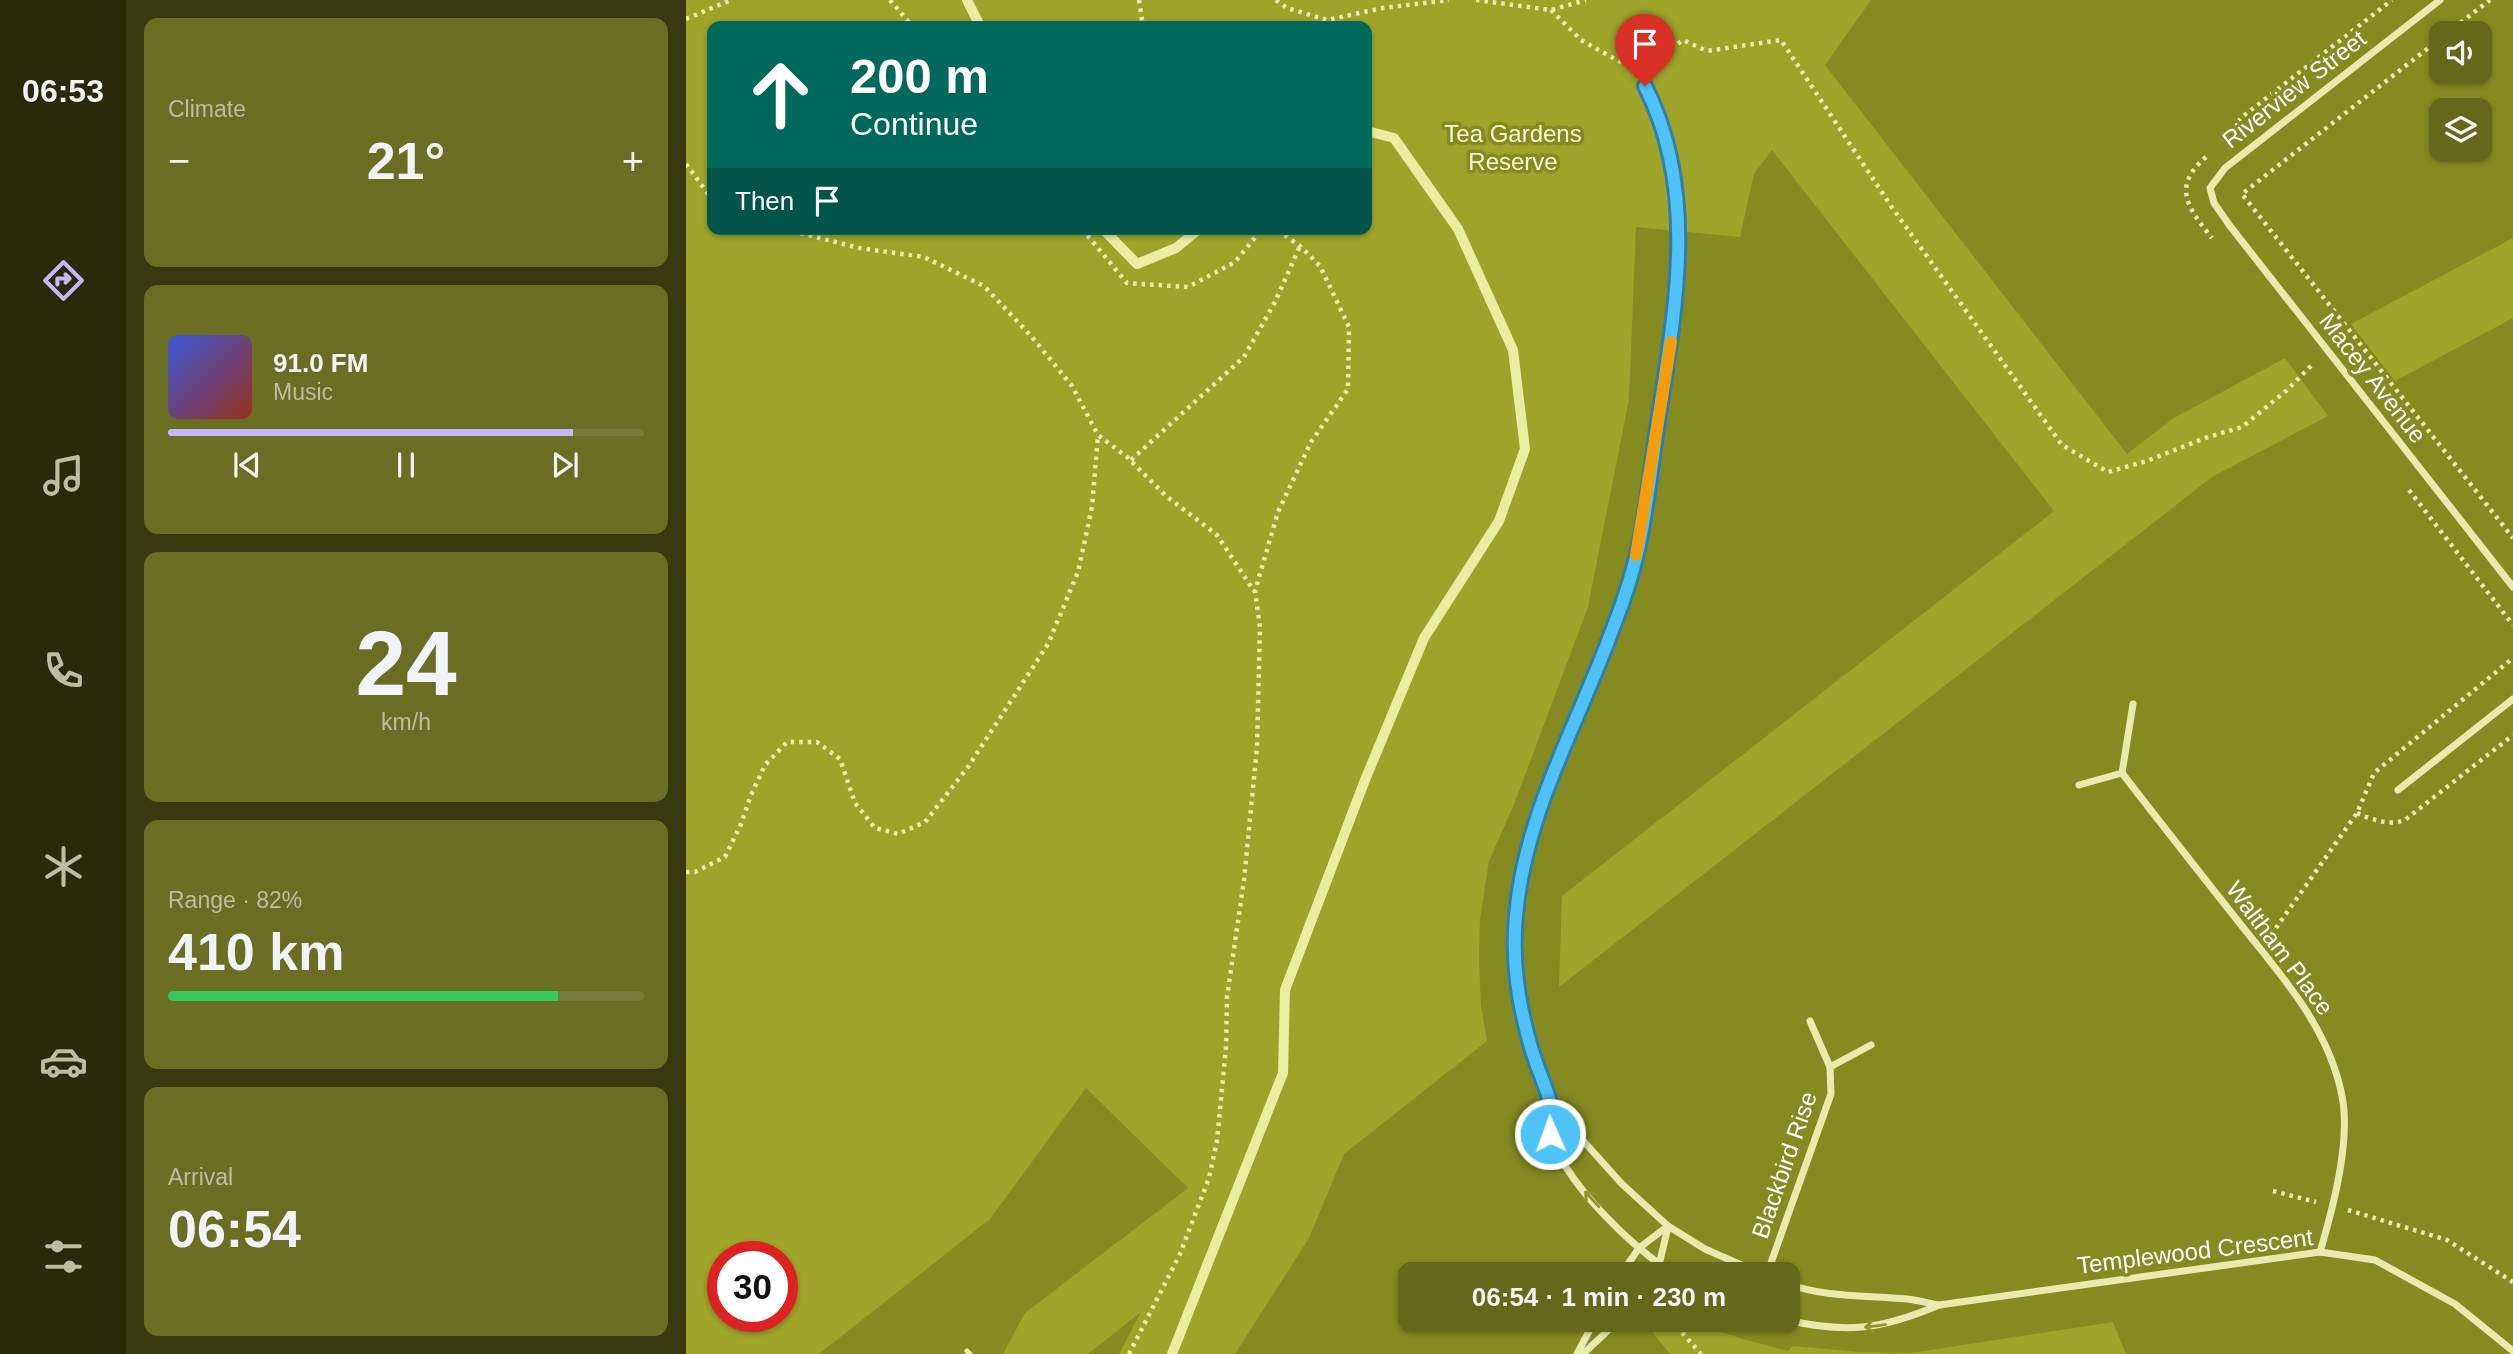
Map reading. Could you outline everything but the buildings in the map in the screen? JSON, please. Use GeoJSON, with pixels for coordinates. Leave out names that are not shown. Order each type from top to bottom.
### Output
{"type":"FeatureCollection","features":[{"type":"Feature","properties":{"kind":"street","name":"Riverview Street"},"geometry":{"type":"LineString","coordinates":[[2210,188],[2225,168],[2440,0]]}},
{"type":"Feature","properties":{"kind":"street","name":"Macey Avenue"},"geometry":{"type":"LineString","coordinates":[[2210,188],[2214,203],[2230,226],[2513,587]]}},
{"type":"Feature","properties":{"kind":"street"},"geometry":{"type":"LineString","coordinates":[[1680,231],[1674,317],[1640,540],[1612,632],[1533,832],[1521,878],[1515,917],[1516,963],[1529,1041],[1551,1105],[1622,1184],[1668,1226],[1705,1249],[1735,1262]]}},
{"type":"Feature","properties":{"kind":"street"},"geometry":{"type":"LineString","coordinates":[[2398,790],[2513,699]]}},
{"type":"Feature","properties":{"kind":"street"},"geometry":{"type":"LineString","coordinates":[[2079,785],[2122,774],[2133,704]]}},
{"type":"Feature","properties":{"kind":"street","name":"Waltham Place"},"geometry":{"type":"LineString","coordinates":[[2122,774],[2301,1001],[2314,1022],[2337,1073],[2343,1098],[2343,1124],[2333,1206],[2320,1252]]}},
{"type":"Feature","properties":{"kind":"street","name":"Blackbird Rise"},"geometry":{"type":"LineString","coordinates":[[1771,1262],[1831,1094],[1830,1067],[1810,1021]]}},
{"type":"Feature","properties":{"kind":"street","name":"Blackbird Rise"},"geometry":{"type":"LineString","coordinates":[[1830,1067],[1871,1045]]}},
{"type":"Feature","properties":{"kind":"street"},"geometry":{"type":"LineString","coordinates":[[1551,1105],[1548,1120],[1550,1134],[1565,1164],[1584,1192],[1655,1262]]}},
{"type":"Feature","properties":{"kind":"street"},"geometry":{"type":"LineString","coordinates":[[1630,1262],[1639,1248],[1668,1226]]}},
{"type":"Feature","properties":{"kind":"street"},"geometry":{"type":"LineString","coordinates":[[1660,1262],[1668,1226]]}},
{"type":"Feature","properties":{"kind":"street","name":"Templewood Crescent"},"geometry":{"type":"LineString","coordinates":[[1800,1322],[1834,1328],[1887,1325],[1939,1305],[2320,1252],[2375,1260],[2455,1304],[2513,1352]]}},
{"type":"Feature","properties":{"kind":"street","name":"Templewood Crescent"},"geometry":{"type":"LineString","coordinates":[[1800,1287],[1847,1297],[1906,1299],[1939,1305]]}},
{"type":"Feature","properties":{"kind":"street"},"geometry":{"type":"LineString","coordinates":[[1577,1354],[1589,1332]]}},
{"type":"Feature","properties":{"kind":"street"},"geometry":{"type":"LineString","coordinates":[[1583,1354],[1606,1332]]}},
{"type":"Feature","properties":{"kind":"lane"},"geometry":{"type":"LineString","coordinates":[[1637,72],[1652,100],[1667,144],[1675,182],[1680,231]]}},
{"type":"Feature","properties":{"kind":"path"},"geometry":{"type":"LineString","coordinates":[[686,19],[731,0]]}},
{"type":"Feature","properties":{"kind":"path"},"geometry":{"type":"LineString","coordinates":[[890,0],[908,21]]}},
{"type":"Feature","properties":{"kind":"path"},"geometry":{"type":"LineString","coordinates":[[1139,0],[1142,21]]}},
{"type":"Feature","properties":{"kind":"path"},"geometry":{"type":"LineString","coordinates":[[1276,0],[1287,8],[1328,20],[1383,8],[1449,0]]}},
{"type":"Feature","properties":{"kind":"path"},"geometry":{"type":"LineString","coordinates":[[1476,0],[1551,10],[1586,0]]}},
{"type":"Feature","properties":{"kind":"path"},"geometry":{"type":"LineString","coordinates":[[2221,145],[2241,118],[2392,0]]}},
{"type":"Feature","properties":{"kind":"path"},"geometry":{"type":"LineString","coordinates":[[2463,21],[2490,0]]}},
{"type":"Feature","properties":{"kind":"path"},"geometry":{"type":"LineString","coordinates":[[1551,10],[1581,40],[1637,72],[1683,40],[1707,51],[1782,40],[1891,206],[2062,444],[2108,472],[2242,427],[2286,391],[2327,350]]}},
{"type":"Feature","properties":{"kind":"path"},"geometry":{"type":"LineString","coordinates":[[2429,47],[2242,194],[2513,538]]}},
{"type":"Feature","properties":{"kind":"path"},"geometry":{"type":"LineString","coordinates":[[2214,151],[2190,173],[2185,185],[2186,198],[2192,213],[2218,245]]}},
{"type":"Feature","properties":{"kind":"path"},"geometry":{"type":"LineString","coordinates":[[686,164],[707,192]]}},
{"type":"Feature","properties":{"kind":"path"},"geometry":{"type":"LineString","coordinates":[[808,235],[859,248],[924,257],[984,286],[1032,337],[1072,386],[1098,435],[1131,460],[1166,496],[1217,535],[1255,591]]}},
{"type":"Feature","properties":{"kind":"path"},"geometry":{"type":"LineString","coordinates":[[1087,235],[1127,283],[1188,287],[1235,262],[1257,235]]}},
{"type":"Feature","properties":{"kind":"path"},"geometry":{"type":"LineString","coordinates":[[1129,1354],[1180,1254],[1209,1178],[1217,1141],[1225,1060],[1227,997],[1244,880],[1257,747],[1260,627],[1255,591],[1278,512],[1311,442],[1348,389],[1349,327],[1320,266],[1284,235]]}},
{"type":"Feature","properties":{"kind":"path"},"geometry":{"type":"LineString","coordinates":[[1131,460],[1244,357],[1275,302],[1300,246]]}},
{"type":"Feature","properties":{"kind":"path"},"geometry":{"type":"LineString","coordinates":[[2304,354],[2321,375]]}},
{"type":"Feature","properties":{"kind":"path"},"geometry":{"type":"LineString","coordinates":[[686,872],[695,872],[725,857],[765,765],[787,742],[817,742],[839,759],[855,803],[875,828],[898,834],[925,822],[968,766],[1048,644],[1078,572],[1092,507],[1098,435]]}},
{"type":"Feature","properties":{"kind":"path"},"geometry":{"type":"LineString","coordinates":[[2403,482],[2513,625]]}},
{"type":"Feature","properties":{"kind":"path"},"geometry":{"type":"LineString","coordinates":[[2261,951],[2357,813],[2374,773],[2513,658]]}},
{"type":"Feature","properties":{"kind":"path"},"geometry":{"type":"LineString","coordinates":[[2357,813],[2380,822],[2397,823],[2405,820],[2513,735]]}},
{"type":"Feature","properties":{"kind":"path"},"geometry":{"type":"LineString","coordinates":[[2273,1191],[2447,1240],[2513,1282]]}},
{"type":"Feature","properties":{"kind":"path"},"geometry":{"type":"LineString","coordinates":[[1682,1332],[1701,1354]]}},
{"type":"Feature","properties":{"kind":"green space","name":"Tea Gardens Reserve"},"geometry":{"type":"Polygon","coordinates":[[[686,0],[1871,0],[1825,65],[2127,454],[2174,418],[2285,358],[2328,416],[2212,477],[1559,987],[1562,896],[2054,511],[1772,150],[1754,174],[1740,237],[1636,227],[1629,399],[1588,607],[1515,802],[1489,861],[1480,919],[1479,960],[1481,1006],[1487,1041],[1344,1154],[1309,1238],[1235,1354],[1119,1354],[1141,1312],[1088,1354],[1003,1354],[1025,1313],[1188,1188],[1086,1088],[990,1219],[819,1354],[686,1354],[686,0]]]}},
{"type":"Feature","properties":{"kind":"green space"},"geometry":{"type":"Polygon","coordinates":[[[2513,238],[2513,318],[2395,381],[2351,324],[2513,238]]]}},
{"type":"Feature","properties":{"kind":"green space"},"geometry":{"type":"Polygon","coordinates":[[[2113,1322],[2126,1354],[1670,1354],[1653,1332],[1722,1332],[1788,1351],[1793,1346],[1911,1353],[2113,1322]]]}},
{"type":"Feature","properties":{"kind":"waterway"},"geometry":{"type":"LineString","coordinates":[[967,0],[978,21]]}},
{"type":"Feature","properties":{"kind":"waterway"},"geometry":{"type":"LineString","coordinates":[[1172,1354],[1283,1073],[1285,990],[1365,780],[1424,638],[1499,521],[1525,449],[1513,350],[1458,229],[1394,138],[1372,132]]}},
{"type":"Feature","properties":{"kind":"waterway"},"geometry":{"type":"LineString","coordinates":[[1109,235],[1137,264],[1176,248],[1192,235]]}},
{"type":"Feature","properties":{"kind":"slow traffic"},"geometry":{"type":"LineString","coordinates":[[1636,555],[1671,342]]}},
{"type":"Feature","properties":{"kind":"route"},"geometry":{"type":"LineString","coordinates":[[1550,1134],[1548,1120],[1551,1105],[1529,1041],[1521,1003],[1516,963],[1515,917],[1521,878],[1533,832],[1612,632],[1640,540],[1674,317],[1680,231],[1670,156],[1664,132],[1645,86]]}}]}
